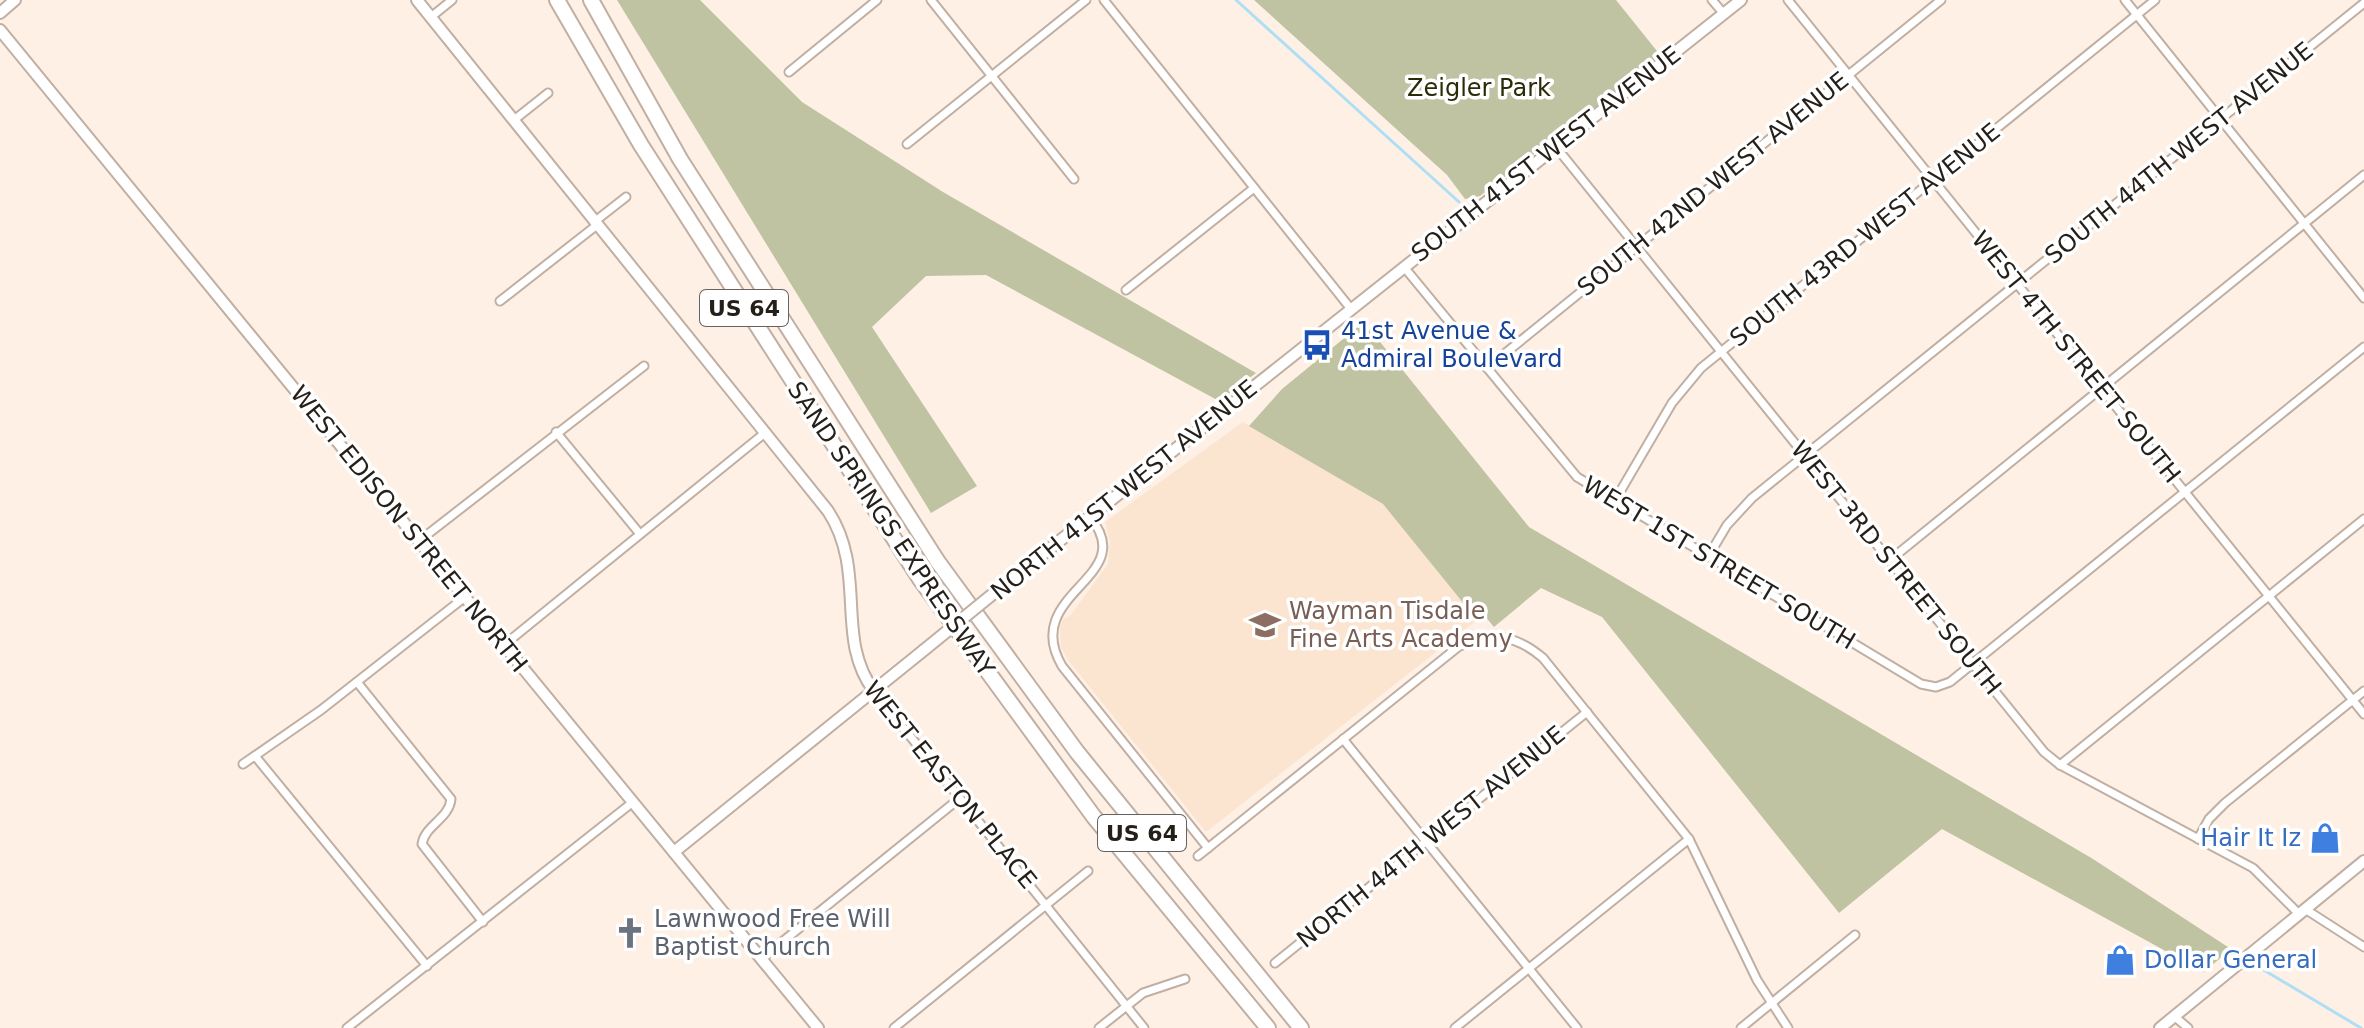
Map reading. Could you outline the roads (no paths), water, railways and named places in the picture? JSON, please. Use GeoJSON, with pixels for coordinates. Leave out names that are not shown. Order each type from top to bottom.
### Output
{"type":"FeatureCollection","features":[{"type":"Feature","properties":{"kind":"highway","name":"SAND SPRINGS EXPRESSWAY"},"geometry":{"type":"LineString","coordinates":[[557,0],[641,145],[927,589],[1094,817],[1268,1028]]}},
{"type":"Feature","properties":{"kind":"highway","name":"SAND SPRINGS EXPRESSWAY"},"geometry":{"type":"LineString","coordinates":[[591,0],[680,159],[938,562],[1077,752],[1301,1028]]}},
{"type":"Feature","properties":{"kind":"street"},"geometry":{"type":"LineString","coordinates":[[0,13],[15,0]]}},
{"type":"Feature","properties":{"kind":"street","name":"WEST EASTON PLACE"},"geometry":{"type":"LineString","coordinates":[[417,0],[828,511],[843,539],[850,565],[855,656],[874,691],[1144,1028]]}},
{"type":"Feature","properties":{"kind":"street"},"geometry":{"type":"LineString","coordinates":[[431,17],[452,0]]}},
{"type":"Feature","properties":{"kind":"street"},"geometry":{"type":"LineString","coordinates":[[789,72],[877,0]]}},
{"type":"Feature","properties":{"kind":"street"},"geometry":{"type":"LineString","coordinates":[[931,0],[1074,179]]}},
{"type":"Feature","properties":{"kind":"street"},"geometry":{"type":"LineString","coordinates":[[907,144],[1086,0]]}},
{"type":"Feature","properties":{"kind":"street"},"geometry":{"type":"LineString","coordinates":[[1104,0],[1351,309]]}},
{"type":"Feature","properties":{"kind":"street"},"geometry":{"type":"LineString","coordinates":[[1712,0],[1724,14]]}},
{"type":"Feature","properties":{"kind":"street","name":"SOUTH 41ST WEST AVENUE"},"geometry":{"type":"LineString","coordinates":[[1351,309],[1741,0]]}},
{"type":"Feature","properties":{"kind":"street","name":"WEST 4TH STREET SOUTH"},"geometry":{"type":"LineString","coordinates":[[1788,0],[2364,714]]}},
{"type":"Feature","properties":{"kind":"street","name":"SOUTH 42ND WEST AVENUE"},"geometry":{"type":"LineString","coordinates":[[1487,368],[1941,0]]}},
{"type":"Feature","properties":{"kind":"street"},"geometry":{"type":"LineString","coordinates":[[2125,0],[2364,298]]}},
{"type":"Feature","properties":{"kind":"street","name":"SOUTH 43RD WEST AVENUE"},"geometry":{"type":"LineString","coordinates":[[1614,502],[1682,389],[1721,351],[2155,0]]}},
{"type":"Feature","properties":{"kind":"street","name":"SOUTH 44TH WEST AVENUE"},"geometry":{"type":"LineString","coordinates":[[1708,557],[1738,512],[2364,3]]}},
{"type":"Feature","properties":{"kind":"street","name":"WEST EDISON STREET NORTH"},"geometry":{"type":"LineString","coordinates":[[0,30],[818,1028]]}},
{"type":"Feature","properties":{"kind":"street"},"geometry":{"type":"LineString","coordinates":[[514,120],[548,93]]}},
{"type":"Feature","properties":{"kind":"street","name":"WEST 3RD STREET SOUTH"},"geometry":{"type":"LineString","coordinates":[[1556,147],[2044,752],[2060,765],[2253,868],[2302,912],[2364,947]]}},
{"type":"Feature","properties":{"kind":"street"},"geometry":{"type":"LineString","coordinates":[[1890,560],[2364,175]]}},
{"type":"Feature","properties":{"kind":"street"},"geometry":{"type":"LineString","coordinates":[[1126,290],[1254,188]]}},
{"type":"Feature","properties":{"kind":"street"},"geometry":{"type":"LineString","coordinates":[[500,301],[626,197]]}},
{"type":"Feature","properties":{"kind":"street","name":"WEST 1ST STREET SOUTH"},"geometry":{"type":"LineString","coordinates":[[1404,267],[1566,467],[1614,502],[1921,684],[1946,685],[2364,347]]}},
{"type":"Feature","properties":{"kind":"street","name":"NORTH 41ST WEST AVENUE"},"geometry":{"type":"LineString","coordinates":[[674,852],[1089,516],[1351,309]]}},
{"type":"Feature","properties":{"kind":"street"},"geometry":{"type":"LineString","coordinates":[[419,541],[644,366]]}},
{"type":"Feature","properties":{"kind":"street"},"geometry":{"type":"LineString","coordinates":[[556,432],[640,534]]}},
{"type":"Feature","properties":{"kind":"street"},"geometry":{"type":"LineString","coordinates":[[504,645],[766,432]]}},
{"type":"Feature","properties":{"kind":"street"},"geometry":{"type":"LineString","coordinates":[[1089,516],[1100,529],[1101,558],[1091,576],[1057,613],[1052,631],[1053,648],[1062,666],[1208,848]]}},
{"type":"Feature","properties":{"kind":"street"},"geometry":{"type":"LineString","coordinates":[[2060,765],[2364,519]]}},
{"type":"Feature","properties":{"kind":"street"},"geometry":{"type":"LineString","coordinates":[[243,764],[357,682],[465,597]]}},
{"type":"Feature","properties":{"kind":"street"},"geometry":{"type":"LineString","coordinates":[[1198,856],[1458,647],[1483,636],[1507,637],[1531,648],[1689,839],[1769,1004],[1788,1028]]}},
{"type":"Feature","properties":{"kind":"street"},"geometry":{"type":"LineString","coordinates":[[357,682],[451,799],[446,814],[425,834],[422,844],[483,922]]}},
{"type":"Feature","properties":{"kind":"street"},"geometry":{"type":"LineString","coordinates":[[2198,839],[2209,819],[2225,803],[2364,691]]}},
{"type":"Feature","properties":{"kind":"street","name":"NORTH 44TH WEST AVENUE"},"geometry":{"type":"LineString","coordinates":[[1275,963],[1587,712]]}},
{"type":"Feature","properties":{"kind":"street"},"geometry":{"type":"LineString","coordinates":[[1343,739],[1577,1028]]}},
{"type":"Feature","properties":{"kind":"street"},"geometry":{"type":"LineString","coordinates":[[255,756],[427,966]]}},
{"type":"Feature","properties":{"kind":"street"},"geometry":{"type":"LineString","coordinates":[[761,959],[960,798]]}},
{"type":"Feature","properties":{"kind":"street"},"geometry":{"type":"LineString","coordinates":[[347,1028],[633,802]]}},
{"type":"Feature","properties":{"kind":"street"},"geometry":{"type":"LineString","coordinates":[[1455,1028],[1689,839]]}},
{"type":"Feature","properties":{"kind":"street"},"geometry":{"type":"LineString","coordinates":[[2160,1028],[2364,861]]}},
{"type":"Feature","properties":{"kind":"street"},"geometry":{"type":"LineString","coordinates":[[894,1028],[1088,871]]}},
{"type":"Feature","properties":{"kind":"street"},"geometry":{"type":"LineString","coordinates":[[1741,1028],[1855,935]]}},
{"type":"Feature","properties":{"kind":"street"},"geometry":{"type":"LineString","coordinates":[[1099,1028],[1152,989],[1185,979]]}},
{"type":"Feature","properties":{"kind":"street"},"geometry":{"type":"LineString","coordinates":[[2174,1016],[2188,1028]]}},
{"type":"Feature","properties":{"kind":"waterway"},"geometry":{"type":"LineString","coordinates":[[1236,0],[1459,202]]}},
{"type":"Feature","properties":{"kind":"waterway"},"geometry":{"type":"LineString","coordinates":[[2262,969],[2361,1028]]}},
{"type":"Feature","properties":{"kind":"place","name":"41st Avenue & Admiral Boulevard"},"geometry":{"type":"Point","coordinates":[1317,345]}},
{"type":"Feature","properties":{"kind":"place","name":"Wayman Tisdale Fine Arts Academy"},"geometry":{"type":"Point","coordinates":[1265,625]}},
{"type":"Feature","properties":{"kind":"place","name":"Hair It Iz"},"geometry":{"type":"Point","coordinates":[2325,838]}},
{"type":"Feature","properties":{"kind":"place","name":"Lawnwood Free Will Baptist Church"},"geometry":{"type":"Point","coordinates":[630,933]}},
{"type":"Feature","properties":{"kind":"place","name":"Dollar General"},"geometry":{"type":"Point","coordinates":[2120,960]}},
{"type":"Feature","properties":{"kind":"park label","name":"Zeigler Park"},"geometry":{"type":"Point","coordinates":[1479,88]}}]}
